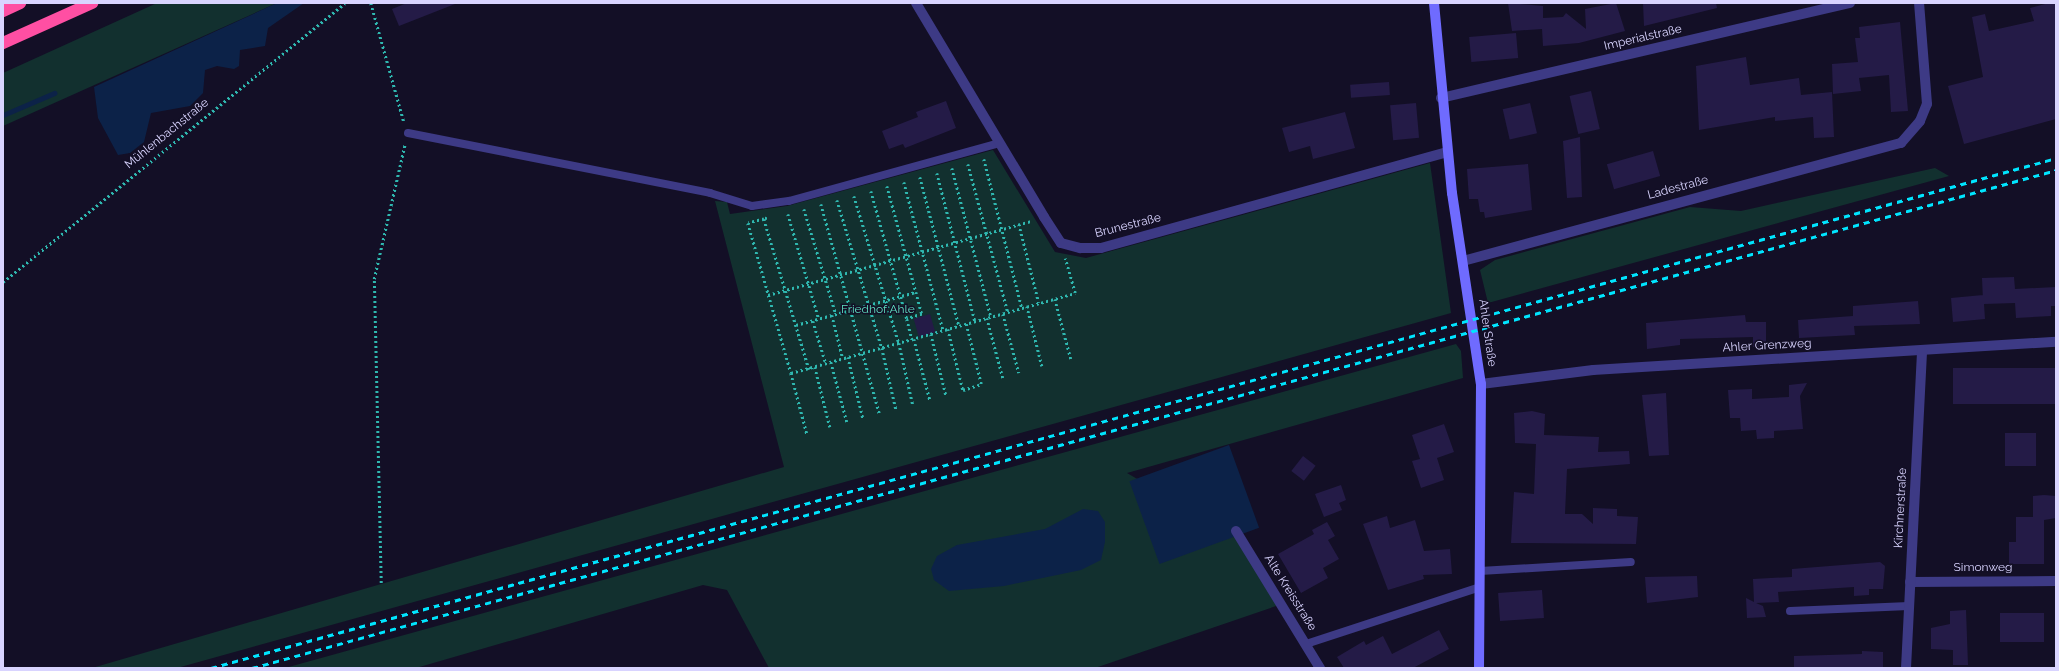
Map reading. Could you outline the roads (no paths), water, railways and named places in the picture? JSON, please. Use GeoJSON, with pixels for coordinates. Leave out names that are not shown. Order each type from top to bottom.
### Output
{"type":"FeatureCollection","features":[{"type":"Feature","properties":{"kind":"highway"},"geometry":{"type":"LineString","coordinates":[[3,11],[20,3]]}},
{"type":"Feature","properties":{"kind":"highway"},"geometry":{"type":"LineString","coordinates":[[3,43],[92,3]]}},
{"type":"Feature","properties":{"kind":"main road","name":"Ahler Straße"},"geometry":{"type":"LineString","coordinates":[[1434,3],[1441,98],[1447,152],[1481,384],[1479,668]]}},
{"type":"Feature","properties":{"kind":"street"},"geometry":{"type":"LineString","coordinates":[[916,3],[1000,143]]}},
{"type":"Feature","properties":{"kind":"street","name":"Imperialstraße"},"geometry":{"type":"LineString","coordinates":[[1441,98],[1850,3]]}},
{"type":"Feature","properties":{"kind":"street","name":"Ladestraße"},"geometry":{"type":"LineString","coordinates":[[1463,261],[1900,143],[1920,121],[1927,104],[1919,3]]}},
{"type":"Feature","properties":{"kind":"street","name":"Brunestraße"},"geometry":{"type":"LineString","coordinates":[[1000,143],[1061,243],[1080,248],[1101,248],[1447,152]]}},
{"type":"Feature","properties":{"kind":"street","name":"Ahler Grenzweg"},"geometry":{"type":"LineString","coordinates":[[1481,384],[1593,370],[2056,342]]}},
{"type":"Feature","properties":{"kind":"street","name":"Kirchnerstraße"},"geometry":{"type":"LineString","coordinates":[[1906,668],[1922,350]]}},
{"type":"Feature","properties":{"kind":"street","name":"Alte Kreisstraße"},"geometry":{"type":"LineString","coordinates":[[1236,531],[1320,668]]}},
{"type":"Feature","properties":{"kind":"street","name":"Simonweg"},"geometry":{"type":"LineString","coordinates":[[1910,582],[2056,581]]}},
{"type":"Feature","properties":{"kind":"lane"},"geometry":{"type":"LineString","coordinates":[[408,133],[710,193],[752,206],[789,201],[1000,143]]}},
{"type":"Feature","properties":{"kind":"lane"},"geometry":{"type":"LineString","coordinates":[[1480,571],[1632,562]]}},
{"type":"Feature","properties":{"kind":"lane"},"geometry":{"type":"LineString","coordinates":[[1306,644],[1480,587]]}},
{"type":"Feature","properties":{"kind":"lane"},"geometry":{"type":"LineString","coordinates":[[1790,611],[1909,606]]}},
{"type":"Feature","properties":{"kind":"water"},"geometry":{"type":"Polygon","coordinates":[[[277,3],[304,3],[268,28],[265,46],[240,50],[239,66],[234,69],[217,66],[205,70],[203,93],[190,106],[151,113],[144,142],[130,153],[118,155],[98,118],[94,87],[277,3]]]}},
{"type":"Feature","properties":{"kind":"water"},"geometry":{"type":"Polygon","coordinates":[[[1229,445],[1259,528],[1159,564],[1129,481],[1229,445]]]}},
{"type":"Feature","properties":{"kind":"water"},"geometry":{"type":"Polygon","coordinates":[[[1083,509],[1098,511],[1105,522],[1105,542],[1101,560],[1081,570],[1004,586],[949,591],[934,580],[931,569],[937,556],[957,545],[1045,529],[1083,509]]]}},
{"type":"Feature","properties":{"kind":"waterway"},"geometry":{"type":"LineString","coordinates":[[3,115],[54,93]]}},
{"type":"Feature","properties":{"kind":"railway"},"geometry":{"type":"LineString","coordinates":[[211,668],[2056,158]]}},
{"type":"Feature","properties":{"kind":"railway"},"geometry":{"type":"LineString","coordinates":[[252,668],[2056,170]]}},
{"type":"Feature","properties":{"kind":"park label","name":"Friedhof Ahle"},"geometry":{"type":"Point","coordinates":[878,310]}}]}
